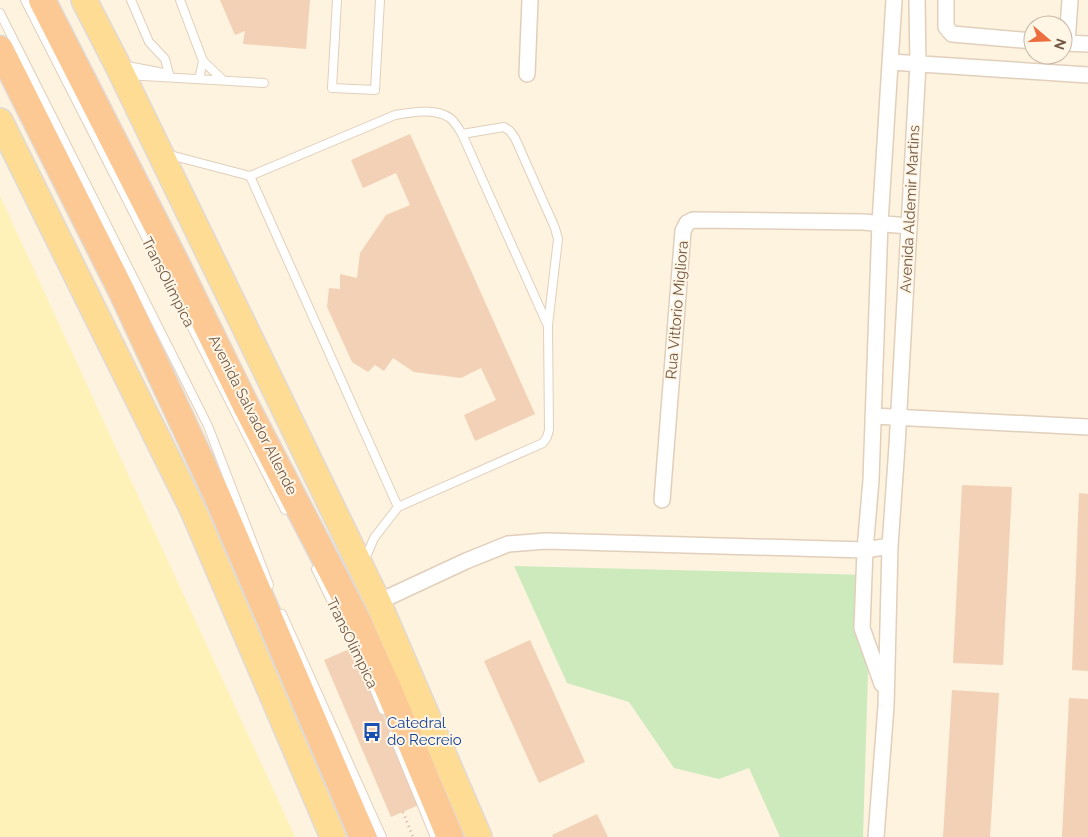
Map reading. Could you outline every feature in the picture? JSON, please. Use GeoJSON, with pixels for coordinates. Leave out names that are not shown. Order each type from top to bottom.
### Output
{"type":"FeatureCollection","features":[{"type":"Feature","properties":{"kind":"highway","name":"Avenida Salvador Allende"},"geometry":{"type":"LineString","coordinates":[[42,0],[177,264],[246,406],[358,622],[450,837]]}},
{"type":"Feature","properties":{"kind":"highway"},"geometry":{"type":"LineString","coordinates":[[0,49],[122,292],[214,489],[363,837]]}},
{"type":"Feature","properties":{"kind":"main road","name":"Avenida Salvador Allende"},"geometry":{"type":"LineString","coordinates":[[84,0],[378,602],[479,837]]}},
{"type":"Feature","properties":{"kind":"main road"},"geometry":{"type":"LineString","coordinates":[[0,121],[193,510],[334,837]]}},
{"type":"Feature","properties":{"kind":"street"},"geometry":{"type":"LineString","coordinates":[[527,74],[530,0]]}},
{"type":"Feature","properties":{"kind":"street","name":"Avenida Aldemir Martins"},"geometry":{"type":"LineString","coordinates":[[886,706],[881,683],[862,628],[865,550],[871,480],[880,224],[894,0]]}},
{"type":"Feature","properties":{"kind":"street","name":"Avenida Aldemir Martins"},"geometry":{"type":"LineString","coordinates":[[886,706],[890,546],[918,64],[917,0]]}},
{"type":"Feature","properties":{"kind":"street"},"geometry":{"type":"LineString","coordinates":[[946,0],[946,27],[952,34],[1023,40]]}},
{"type":"Feature","properties":{"kind":"street"},"geometry":{"type":"LineString","coordinates":[[1068,15],[1070,0]]}},
{"type":"Feature","properties":{"kind":"street"},"geometry":{"type":"LineString","coordinates":[[1073,43],[1088,44]]}},
{"type":"Feature","properties":{"kind":"street"},"geometry":{"type":"LineString","coordinates":[[891,62],[1088,75]]}},
{"type":"Feature","properties":{"kind":"street","name":"Rua Vittorio Migliora"},"geometry":{"type":"LineString","coordinates":[[662,500],[683,231],[687,223],[692,220],[880,224]]}},
{"type":"Feature","properties":{"kind":"street"},"geometry":{"type":"LineString","coordinates":[[880,224],[908,226]]}},
{"type":"Feature","properties":{"kind":"street"},"geometry":{"type":"LineString","coordinates":[[873,416],[1088,428]]}},
{"type":"Feature","properties":{"kind":"street"},"geometry":{"type":"LineString","coordinates":[[378,602],[466,561],[508,544],[546,541],[865,550],[890,546]]}},
{"type":"Feature","properties":{"kind":"street"},"geometry":{"type":"LineString","coordinates":[[876,837],[886,706]]}},
{"type":"Feature","properties":{"kind":"lane","name":"TransOlímpica"},"geometry":{"type":"LineString","coordinates":[[25,0],[288,516]]}},
{"type":"Feature","properties":{"kind":"lane"},"geometry":{"type":"LineString","coordinates":[[119,69],[169,74],[165,60],[149,42],[132,0]]}},
{"type":"Feature","properties":{"kind":"lane"},"geometry":{"type":"LineString","coordinates":[[180,0],[203,61],[223,80]]}},
{"type":"Feature","properties":{"kind":"lane"},"geometry":{"type":"LineString","coordinates":[[337,0],[332,88],[375,90],[380,0]]}},
{"type":"Feature","properties":{"kind":"lane","name":"TransOlímpica"},"geometry":{"type":"LineString","coordinates":[[0,13],[201,411],[273,595]]}},
{"type":"Feature","properties":{"kind":"lane"},"geometry":{"type":"LineString","coordinates":[[199,79],[203,61]]}},
{"type":"Feature","properties":{"kind":"lane"},"geometry":{"type":"LineString","coordinates":[[119,69],[199,79],[264,83]]}},
{"type":"Feature","properties":{"kind":"lane"},"geometry":{"type":"LineString","coordinates":[[159,152],[250,176],[395,115],[416,111],[440,113],[451,119],[462,134],[548,326]]}},
{"type":"Feature","properties":{"kind":"lane"},"geometry":{"type":"LineString","coordinates":[[362,569],[374,538],[398,507],[543,444],[549,430],[548,326],[558,239],[555,228],[515,138],[510,131],[504,127],[462,134]]}},
{"type":"Feature","properties":{"kind":"lane"},"geometry":{"type":"LineString","coordinates":[[250,176],[398,507]]}},
{"type":"Feature","properties":{"kind":"lane","name":"TransOlímpica"},"geometry":{"type":"LineString","coordinates":[[314,566],[362,662],[388,722]]}},
{"type":"Feature","properties":{"kind":"lane"},"geometry":{"type":"LineString","coordinates":[[277,604],[382,837]]}},
{"type":"Feature","properties":{"kind":"lane"},"geometry":{"type":"LineString","coordinates":[[392,731],[435,837]]}},
{"type":"Feature","properties":{"kind":"path"},"geometry":{"type":"LineString","coordinates":[[403,812],[413,837]]}},
{"type":"Feature","properties":{"kind":"green space"},"geometry":{"type":"Polygon","coordinates":[[[514,566],[871,575],[863,837],[780,837],[749,768],[719,779],[674,768],[629,702],[567,683],[514,566]]]}},
{"type":"Feature","properties":{"kind":"sand"},"geometry":{"type":"Polygon","coordinates":[[[0,196],[295,837],[0,837],[0,196]]]}},
{"type":"Feature","properties":{"kind":"building"},"geometry":{"type":"Polygon","coordinates":[[[220,0],[310,0],[306,49],[243,44],[245,31],[235,35],[220,0]]]}},
{"type":"Feature","properties":{"kind":"building"},"geometry":{"type":"Polygon","coordinates":[[[410,134],[535,414],[475,441],[464,415],[496,400],[481,368],[461,378],[414,372],[393,358],[384,371],[375,365],[368,372],[352,362],[327,307],[329,288],[340,289],[340,274],[357,278],[360,253],[386,215],[410,205],[396,173],[363,188],[351,160],[410,134]]]}},
{"type":"Feature","properties":{"kind":"building"},"geometry":{"type":"Polygon","coordinates":[[[962,485],[1012,487],[1003,665],[953,663],[962,485]]]}},
{"type":"Feature","properties":{"kind":"building"},"geometry":{"type":"Polygon","coordinates":[[[1079,493],[1088,494],[1088,671],[1072,670],[1079,493]]]}},
{"type":"Feature","properties":{"kind":"building"},"geometry":{"type":"Polygon","coordinates":[[[530,640],[585,762],[539,783],[484,661],[530,640]]]}},
{"type":"Feature","properties":{"kind":"building","name":"Catedral do Recreio"},"geometry":{"type":"Polygon","coordinates":[[[354,647],[421,804],[391,817],[324,660],[354,647]]]}},
{"type":"Feature","properties":{"kind":"building"},"geometry":{"type":"Polygon","coordinates":[[[952,690],[999,693],[990,837],[943,837],[952,690]]]}},
{"type":"Feature","properties":{"kind":"building"},"geometry":{"type":"Polygon","coordinates":[[[1069,698],[1088,699],[1088,837],[1062,837],[1069,698]]]}},
{"type":"Feature","properties":{"kind":"building"},"geometry":{"type":"Polygon","coordinates":[[[597,814],[608,837],[553,837],[552,835],[597,814]]]}},
{"type":"Feature","properties":{"kind":"place","name":"Catedral do Recreio"},"geometry":{"type":"Point","coordinates":[372,732]}}]}
